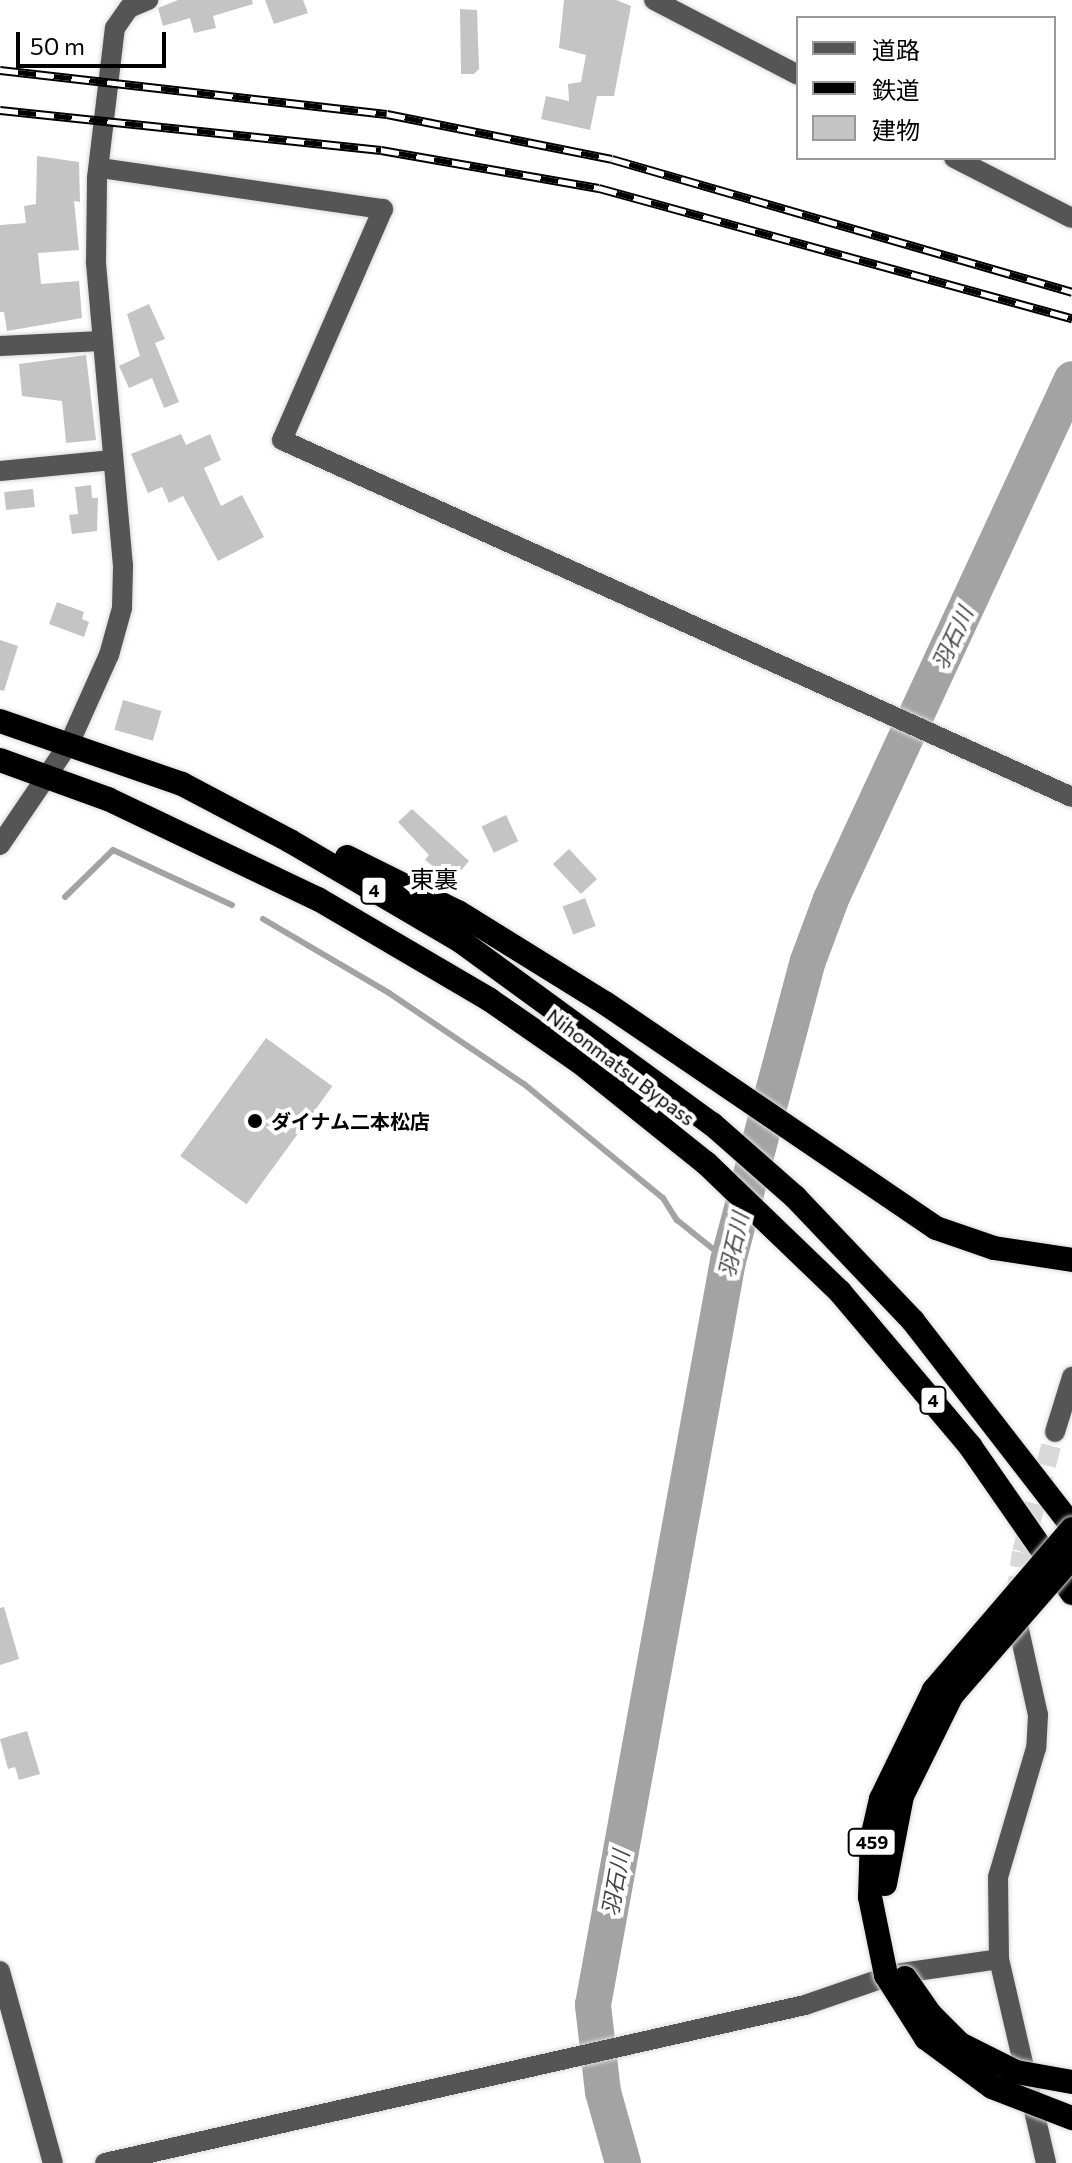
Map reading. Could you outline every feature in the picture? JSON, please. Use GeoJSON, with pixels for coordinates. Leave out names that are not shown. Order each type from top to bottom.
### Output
{"type":"FeatureCollection","features":[{"type":"Feature","properties":{"kind":"highway","name":"Nihonmatsu Bypass"},"geometry":{"type":"LineString","coordinates":[[0,721],[70,742],[182,784],[462,942],[712,1124],[795,1197],[913,1321],[1072,1527]]}},
{"type":"Feature","properties":{"kind":"highway","name":"Nihonmatsu Bypass"},"geometry":{"type":"LineString","coordinates":[[0,760],[49,777],[217,848],[370,926],[581,1063],[706,1163],[774,1223],[902,1362],[970,1446],[1072,1593]]}},
{"type":"Feature","properties":{"kind":"highway"},"geometry":{"type":"LineString","coordinates":[[182,784],[263,816],[458,912],[605,1003],[936,1228],[994,1248],[1072,1260]]}},
{"type":"Feature","properties":{"kind":"highway","name":"459"},"geometry":{"type":"LineString","coordinates":[[1072,1527],[934,1690],[881,1799],[872,1837],[870,1897],[886,1975],[926,2038],[992,2087],[1072,2118]]}},
{"type":"Feature","properties":{"kind":"highway"},"geometry":{"type":"LineString","coordinates":[[1072,1557],[952,1695],[902,1796],[885,1888],[902,1971],[943,2029],[985,2059],[1016,2072],[1072,2082]]}},
{"type":"Feature","properties":{"kind":"street"},"geometry":{"type":"LineString","coordinates":[[0,845],[70,742],[114,642],[122,608],[96,261],[101,168],[115,28],[129,8],[148,0]]}},
{"type":"Feature","properties":{"kind":"street"},"geometry":{"type":"LineString","coordinates":[[654,0],[679,5],[796,74]]}},
{"type":"Feature","properties":{"kind":"street"},"geometry":{"type":"LineString","coordinates":[[958,160],[1072,218]]}},
{"type":"Feature","properties":{"kind":"street"},"geometry":{"type":"LineString","coordinates":[[101,168],[383,209],[282,440],[1072,797]]}},
{"type":"Feature","properties":{"kind":"street"},"geometry":{"type":"LineString","coordinates":[[0,346],[101,341]]}},
{"type":"Feature","properties":{"kind":"street"},"geometry":{"type":"LineString","coordinates":[[0,471],[112,460]]}},
{"type":"Feature","properties":{"kind":"street"},"geometry":{"type":"LineString","coordinates":[[1055,1432],[1072,1377]]}},
{"type":"Feature","properties":{"kind":"street"},"geometry":{"type":"LineString","coordinates":[[1017,1621],[1038,1715],[1036,1748],[998,1877],[999,1959],[1046,2163]]}},
{"type":"Feature","properties":{"kind":"street"},"geometry":{"type":"LineString","coordinates":[[105,2163],[805,2005],[895,1974],[999,1959]]}},
{"type":"Feature","properties":{"kind":"street"},"geometry":{"type":"LineString","coordinates":[[0,1971],[53,2163]]}},
{"type":"Feature","properties":{"kind":"building"},"geometry":{"type":"Polygon","coordinates":[[[178,0],[252,0],[253,4],[213,16],[216,28],[194,33],[190,18],[163,26],[158,8],[178,0]]]}},
{"type":"Feature","properties":{"kind":"building"},"geometry":{"type":"Polygon","coordinates":[[[265,0],[303,0],[308,13],[274,24],[265,0]]]}},
{"type":"Feature","properties":{"kind":"building"},"geometry":{"type":"Polygon","coordinates":[[[564,0],[616,0],[631,6],[614,96],[597,96],[590,130],[541,119],[546,96],[569,101],[568,84],[581,82],[586,55],[559,48],[564,0]]]}},
{"type":"Feature","properties":{"kind":"building"},"geometry":{"type":"Polygon","coordinates":[[[460,9],[477,10],[479,69],[474,74],[461,74],[460,9]]]}},
{"type":"Feature","properties":{"kind":"building"},"geometry":{"type":"Polygon","coordinates":[[[37,156],[79,162],[80,202],[74,201],[79,250],[38,253],[41,284],[79,281],[82,318],[7,331],[4,312],[0,312],[0,225],[26,223],[24,206],[36,204],[37,156]]]}},
{"type":"Feature","properties":{"kind":"building"},"geometry":{"type":"Polygon","coordinates":[[[149,304],[165,339],[155,343],[179,402],[164,408],[152,378],[129,388],[119,366],[140,356],[127,314],[149,304]]]}},
{"type":"Feature","properties":{"kind":"building"},"geometry":{"type":"Polygon","coordinates":[[[86,355],[96,440],[66,443],[62,401],[22,396],[19,364],[86,355]]]}},
{"type":"Feature","properties":{"kind":"building"},"geometry":{"type":"Polygon","coordinates":[[[181,434],[186,445],[210,434],[221,460],[204,468],[221,506],[242,495],[264,537],[218,561],[183,496],[169,503],[162,487],[148,493],[131,454],[181,434]]]}},
{"type":"Feature","properties":{"kind":"building"},"geometry":{"type":"Polygon","coordinates":[[[91,485],[92,498],[98,498],[97,531],[72,534],[69,515],[78,514],[75,487],[91,485]]]}},
{"type":"Feature","properties":{"kind":"building"},"geometry":{"type":"Polygon","coordinates":[[[33,489],[35,507],[6,510],[4,492],[33,489]]]}},
{"type":"Feature","properties":{"kind":"building"},"geometry":{"type":"Polygon","coordinates":[[[57,602],[84,612],[82,619],[89,622],[84,637],[49,624],[57,602]]]}},
{"type":"Feature","properties":{"kind":"building"},"geometry":{"type":"Polygon","coordinates":[[[0,640],[18,646],[4,691],[0,690],[0,640]]]}},
{"type":"Feature","properties":{"kind":"building"},"geometry":{"type":"Polygon","coordinates":[[[123,700],[161,711],[153,741],[114,730],[123,700]]]}},
{"type":"Feature","properties":{"kind":"building"},"geometry":{"type":"Polygon","coordinates":[[[412,809],[469,861],[452,881],[425,860],[429,855],[398,822],[412,809]]]}},
{"type":"Feature","properties":{"kind":"building"},"geometry":{"type":"Polygon","coordinates":[[[506,815],[518,841],[494,853],[482,826],[506,815]]]}},
{"type":"Feature","properties":{"kind":"building"},"geometry":{"type":"Polygon","coordinates":[[[569,849],[597,879],[581,894],[553,864],[569,849]]]}},
{"type":"Feature","properties":{"kind":"building"},"geometry":{"type":"Polygon","coordinates":[[[585,898],[596,926],[573,935],[563,907],[585,898]]]}},
{"type":"Feature","properties":{"kind":"building","name":"ダイナム二本松店"},"geometry":{"type":"Polygon","coordinates":[[[266,1038],[332,1086],[247,1204],[180,1156],[266,1038]]]}},
{"type":"Feature","properties":{"kind":"building"},"geometry":{"type":"Polygon","coordinates":[[[4,1607],[19,1659],[0,1665],[0,1608],[4,1607]]]}},
{"type":"Feature","properties":{"kind":"building"},"geometry":{"type":"Polygon","coordinates":[[[27,1731],[40,1774],[19,1780],[15,1767],[8,1769],[0,1739],[27,1731]]]}},
{"type":"Feature","properties":{"kind":"waterway","name":"羽石川"},"geometry":{"type":"LineString","coordinates":[[623,2163],[603,2092],[593,2005],[728,1261],[808,961],[831,899],[1072,379]]}},
{"type":"Feature","properties":{"kind":"waterway"},"geometry":{"type":"LineString","coordinates":[[65,897],[113,850],[232,905]]}},
{"type":"Feature","properties":{"kind":"waterway"},"geometry":{"type":"LineString","coordinates":[[263,919],[389,993],[524,1084],[663,1198],[677,1220],[728,1261]]}},
{"type":"Feature","properties":{"kind":"tunnel"},"geometry":{"type":"LineString","coordinates":[[1016,1597],[1022,1552],[1055,1432]]}},
{"type":"Feature","properties":{"kind":"railway"},"geometry":{"type":"LineString","coordinates":[[0,70],[387,114],[612,159],[1072,292]]}},
{"type":"Feature","properties":{"kind":"railway"},"geometry":{"type":"LineString","coordinates":[[0,110],[381,150],[599,188],[1072,318]]}},
{"type":"Feature","properties":{"kind":"place","name":"ダイナム二本松店"},"geometry":{"type":"Point","coordinates":[255,1121]}},
{"type":"Feature","properties":{"kind":"district","name":"東裏"},"geometry":{"type":"Point","coordinates":[434,879]}}]}
